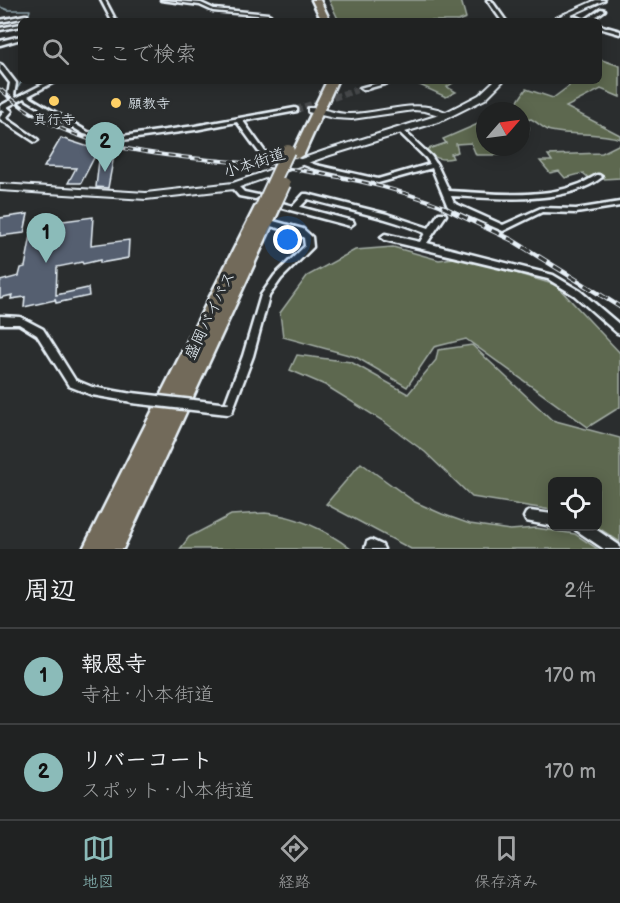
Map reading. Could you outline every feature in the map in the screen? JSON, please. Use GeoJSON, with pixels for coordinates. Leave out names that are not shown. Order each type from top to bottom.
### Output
{"type":"FeatureCollection","features":[{"type":"Feature","properties":{"kind":"highway"},"geometry":{"type":"LineString","coordinates":[[316,0],[325,18]]}},
{"type":"Feature","properties":{"kind":"highway"},"geometry":{"type":"LineString","coordinates":[[322,0],[330,18]]}},
{"type":"Feature","properties":{"kind":"highway","name":"盛岡バイパス"},"geometry":{"type":"LineString","coordinates":[[93,549],[297,155],[323,84]]}},
{"type":"Feature","properties":{"kind":"highway","name":"盛岡バイパス"},"geometry":{"type":"LineString","coordinates":[[315,111],[330,84]]}},
{"type":"Feature","properties":{"kind":"highway","name":"盛岡バイパス"},"geometry":{"type":"LineString","coordinates":[[112,549],[268,208]]}},
{"type":"Feature","properties":{"kind":"street"},"geometry":{"type":"LineString","coordinates":[[103,0],[112,18]]}},
{"type":"Feature","properties":{"kind":"street"},"geometry":{"type":"LineString","coordinates":[[163,0],[201,4],[213,10],[268,15]]}},
{"type":"Feature","properties":{"kind":"street"},"geometry":{"type":"LineString","coordinates":[[489,0],[502,18]]}},
{"type":"Feature","properties":{"kind":"street"},"geometry":{"type":"LineString","coordinates":[[559,18],[602,0]]}},
{"type":"Feature","properties":{"kind":"street"},"geometry":{"type":"LineString","coordinates":[[590,18],[603,10]]}},
{"type":"Feature","properties":{"kind":"street"},"geometry":{"type":"LineString","coordinates":[[566,15],[576,18]]}},
{"type":"Feature","properties":{"kind":"street"},"geometry":{"type":"LineString","coordinates":[[0,21],[25,16]]}},
{"type":"Feature","properties":{"kind":"street"},"geometry":{"type":"LineString","coordinates":[[0,29],[18,25]]}},
{"type":"Feature","properties":{"kind":"street"},"geometry":{"type":"LineString","coordinates":[[602,27],[620,33]]}},
{"type":"Feature","properties":{"kind":"street"},"geometry":{"type":"LineString","coordinates":[[0,43],[18,38]]}},
{"type":"Feature","properties":{"kind":"street"},"geometry":{"type":"LineString","coordinates":[[0,66],[13,83],[11,95],[15,100]]}},
{"type":"Feature","properties":{"kind":"street"},"geometry":{"type":"LineString","coordinates":[[1,107],[46,84]]}},
{"type":"Feature","properties":{"kind":"street"},"geometry":{"type":"LineString","coordinates":[[363,88],[380,84]]}},
{"type":"Feature","properties":{"kind":"street","name":"小本街道"},"geometry":{"type":"LineString","coordinates":[[0,187],[146,196],[234,186],[297,155],[400,130],[447,115],[482,97],[496,84]]}},
{"type":"Feature","properties":{"kind":"street"},"geometry":{"type":"LineString","coordinates":[[24,96],[86,133],[107,139],[125,139],[295,110]]}},
{"type":"Feature","properties":{"kind":"street"},"geometry":{"type":"LineString","coordinates":[[315,111],[357,116],[422,106],[447,115]]}},
{"type":"Feature","properties":{"kind":"street"},"geometry":{"type":"LineString","coordinates":[[1,107],[9,111],[3,118],[35,140]]}},
{"type":"Feature","properties":{"kind":"street"},"geometry":{"type":"LineString","coordinates":[[239,120],[266,158],[297,155],[314,167],[378,181],[434,165]]}},
{"type":"Feature","properties":{"kind":"street"},"geometry":{"type":"LineString","coordinates":[[400,130],[429,157],[451,205],[503,228],[542,210],[576,211],[620,204]]}},
{"type":"Feature","properties":{"kind":"street"},"geometry":{"type":"LineString","coordinates":[[446,193],[540,194],[581,187],[599,177]]}},
{"type":"Feature","properties":{"kind":"street"},"geometry":{"type":"LineString","coordinates":[[0,320],[20,321],[40,332],[72,383],[92,391],[228,409],[248,356],[265,295],[278,277],[309,247],[308,237],[268,208],[242,194],[234,186]]}},
{"type":"Feature","properties":{"kind":"street"},"geometry":{"type":"LineString","coordinates":[[296,208],[307,196],[338,206],[391,216],[430,232]]}},
{"type":"Feature","properties":{"kind":"street"},"geometry":{"type":"LineString","coordinates":[[268,208],[296,208],[350,223]]}},
{"type":"Feature","properties":{"kind":"street"},"geometry":{"type":"LineString","coordinates":[[422,245],[442,215]]}},
{"type":"Feature","properties":{"kind":"street"},"geometry":{"type":"LineString","coordinates":[[385,237],[550,277],[577,293],[620,330]]}},
{"type":"Feature","properties":{"kind":"street"},"geometry":{"type":"LineString","coordinates":[[530,517],[548,519]]}},
{"type":"Feature","properties":{"kind":"street"},"geometry":{"type":"LineString","coordinates":[[588,531],[615,549]]}},
{"type":"Feature","properties":{"kind":"street"},"geometry":{"type":"LineString","coordinates":[[370,549],[371,546],[378,549]]}},
{"type":"Feature","properties":{"kind":"green space"},"geometry":{"type":"Polygon","coordinates":[[[329,0],[461,0],[466,18],[338,18],[329,0]]]}},
{"type":"Feature","properties":{"kind":"green space"},"geometry":{"type":"Polygon","coordinates":[[[602,60],[620,66],[620,97],[601,89],[566,107],[620,135],[620,139],[551,131],[530,119],[530,102],[517,102],[526,89],[553,98],[569,84],[602,84],[602,60]]]}},
{"type":"Feature","properties":{"kind":"green space"},"geometry":{"type":"Polygon","coordinates":[[[418,84],[452,84],[447,87],[456,92],[446,97],[418,84]]]}},
{"type":"Feature","properties":{"kind":"green space"},"geometry":{"type":"Polygon","coordinates":[[[476,125],[476,155],[471,143],[456,144],[458,152],[451,154],[453,158],[449,159],[438,158],[425,150],[446,143],[443,139],[476,125]]]}},
{"type":"Feature","properties":{"kind":"green space"},"geometry":{"type":"Polygon","coordinates":[[[620,144],[620,178],[603,179],[598,174],[590,179],[583,173],[565,178],[559,171],[550,173],[540,161],[552,161],[548,155],[602,153],[620,144]]]}},
{"type":"Feature","properties":{"kind":"green space"},"geometry":{"type":"Polygon","coordinates":[[[393,247],[439,260],[461,257],[556,285],[620,353],[620,407],[588,427],[466,339],[434,347],[407,387],[356,357],[283,337],[280,313],[307,276],[355,250],[393,247]]]}},
{"type":"Feature","properties":{"kind":"green space"},"geometry":{"type":"Polygon","coordinates":[[[472,345],[552,420],[620,438],[620,542],[602,530],[602,477],[548,477],[548,509],[472,497],[425,452],[383,421],[325,385],[290,370],[297,355],[351,362],[408,394],[436,360],[438,350],[472,345]]]}},
{"type":"Feature","properties":{"kind":"green space"},"geometry":{"type":"Polygon","coordinates":[[[361,463],[415,502],[442,514],[470,524],[510,530],[536,528],[575,534],[598,549],[411,549],[326,504],[361,463]]]}},
{"type":"Feature","properties":{"kind":"green space"},"geometry":{"type":"Polygon","coordinates":[[[265,513],[288,517],[311,525],[351,549],[180,549],[189,537],[231,515],[265,513]]]}},
{"type":"Feature","properties":{"kind":"building"},"geometry":{"type":"Polygon","coordinates":[[[61,138],[98,150],[81,183],[68,183],[76,168],[44,167],[61,138]]]}},
{"type":"Feature","properties":{"kind":"building"},"geometry":{"type":"Polygon","coordinates":[[[100,151],[114,155],[108,188],[96,187],[100,151]]]}},
{"type":"Feature","properties":{"kind":"building"},"geometry":{"type":"Polygon","coordinates":[[[28,214],[24,233],[0,236],[0,218],[28,214]]]}},
{"type":"Feature","properties":{"kind":"building"},"geometry":{"type":"Polygon","coordinates":[[[93,217],[91,245],[129,240],[128,258],[100,263],[100,260],[83,264],[82,262],[57,267],[56,295],[88,288],[89,296],[56,303],[55,298],[55,300],[24,307],[25,297],[11,299],[12,295],[0,298],[0,281],[19,276],[21,268],[25,267],[33,225],[93,217]]]}},
{"type":"Feature","properties":{"kind":"waterway"},"geometry":{"type":"LineString","coordinates":[[0,7],[8,10],[30,10],[28,18]]}},
{"type":"Feature","properties":{"kind":"waterway"},"geometry":{"type":"LineString","coordinates":[[16,90],[20,84]]}},
{"type":"Feature","properties":{"kind":"waterway"},"geometry":{"type":"LineString","coordinates":[[16,90],[16,97]]}},
{"type":"Feature","properties":{"kind":"waterway"},"geometry":{"type":"LineString","coordinates":[[0,116],[4,112]]}},
{"type":"Feature","properties":{"kind":"tunnel"},"geometry":{"type":"LineString","coordinates":[[352,92],[363,88]]}},
{"type":"Feature","properties":{"kind":"tunnel"},"geometry":{"type":"LineString","coordinates":[[295,110],[356,90]]}},
{"type":"Feature","properties":{"kind":"railway"},"geometry":{"type":"LineString","coordinates":[[1,90],[30,112],[62,129],[94,141],[162,155],[269,166],[337,177],[404,193],[447,208]]}},
{"type":"Feature","properties":{"kind":"railway"},"geometry":{"type":"LineString","coordinates":[[443,207],[512,240],[620,307]]}},
{"type":"Feature","properties":{"kind":"place","name":"真行寺"},"geometry":{"type":"Point","coordinates":[54,101]}},
{"type":"Feature","properties":{"kind":"place","name":"願教寺"},"geometry":{"type":"Point","coordinates":[116,103]}},
{"type":"Feature","properties":{"kind":"place","name":"リバーコート"},"geometry":{"type":"Point","coordinates":[105,172]}},
{"type":"Feature","properties":{"kind":"place","name":"報恩寺"},"geometry":{"type":"Point","coordinates":[46,263]}}]}
